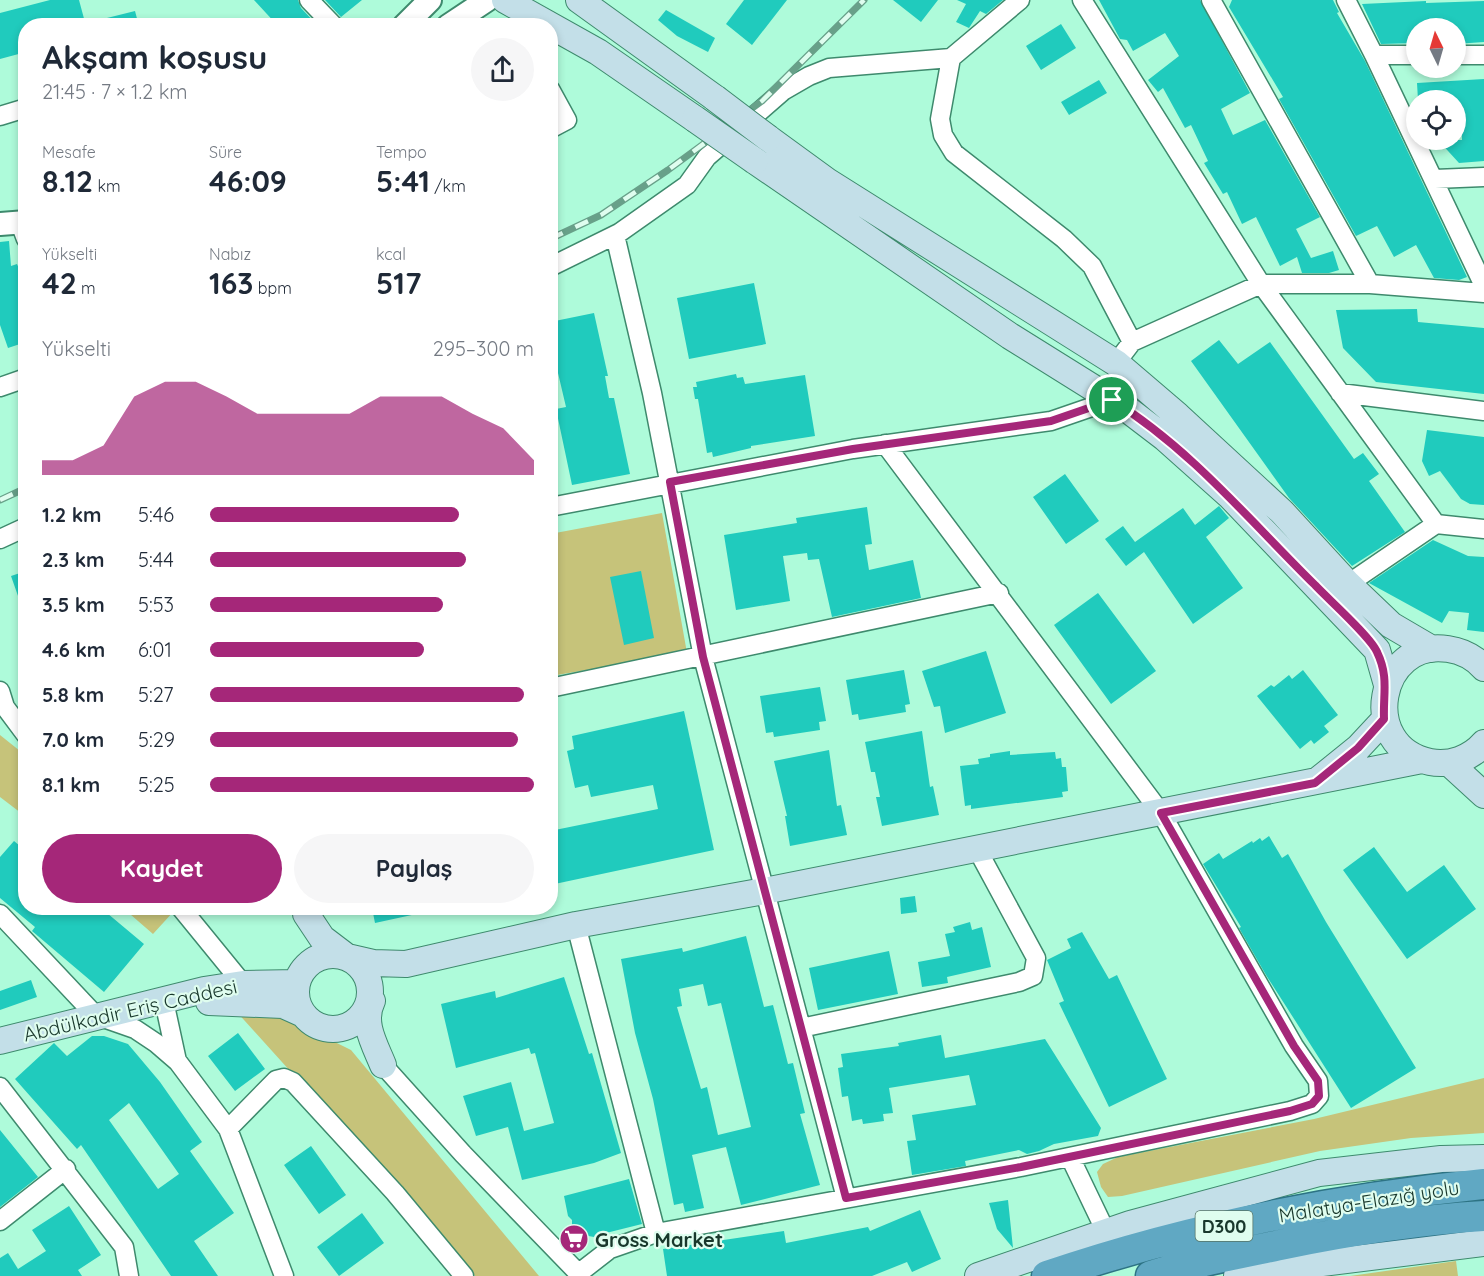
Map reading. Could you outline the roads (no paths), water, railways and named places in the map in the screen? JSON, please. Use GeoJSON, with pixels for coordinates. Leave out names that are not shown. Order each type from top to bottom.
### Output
{"type":"FeatureCollection","features":[{"type":"Feature","properties":{"kind":"highway","name":"Malatya-Elazığ yolu"},"geometry":{"type":"LineString","coordinates":[[1047,1276],[1101,1258],[1264,1217],[1338,1202],[1484,1184]]}},
{"type":"Feature","properties":{"kind":"highway","name":"Malatya-Elazığ yolu"},"geometry":{"type":"LineString","coordinates":[[1151,1276],[1231,1255],[1342,1232],[1435,1219],[1484,1216]]}},
{"type":"Feature","properties":{"kind":"main road"},"geometry":{"type":"LineString","coordinates":[[506,0],[538,18]]}},
{"type":"Feature","properties":{"kind":"main road"},"geometry":{"type":"LineString","coordinates":[[579,0],[827,181],[1116,363],[1178,416],[1282,512],[1348,584],[1391,625],[1432,649]]}},
{"type":"Feature","properties":{"kind":"main road"},"geometry":{"type":"LineString","coordinates":[[558,29],[598,52],[1010,336],[1112,400],[1165,438],[1230,496],[1377,650],[1387,685]]}},
{"type":"Feature","properties":{"kind":"main road"},"geometry":{"type":"LineString","coordinates":[[1422,760],[1398,744],[1384,719],[1383,701],[1387,685],[1396,670],[1408,658],[1432,649],[1458,651],[1483,665]]}},
{"type":"Feature","properties":{"kind":"main road"},"geometry":{"type":"LineString","coordinates":[[1315,783],[1358,748],[1384,719]]}},
{"type":"Feature","properties":{"kind":"main road"},"geometry":{"type":"LineString","coordinates":[[300,977],[322,956],[347,957],[373,963],[406,964],[576,925],[764,891],[1422,760],[1449,763],[1466,758],[1484,743]]}},
{"type":"Feature","properties":{"kind":"main road"},"geometry":{"type":"LineString","coordinates":[[1449,763],[1484,795]]}},
{"type":"Feature","properties":{"kind":"main road"},"geometry":{"type":"LineString","coordinates":[[305,915],[311,953],[300,977],[297,1004],[313,1021],[348,1027],[367,1010],[376,991],[406,964]]}},
{"type":"Feature","properties":{"kind":"main road"},"geometry":{"type":"LineString","coordinates":[[307,915],[322,938],[358,964],[369,979],[371,998],[367,1010],[369,1030],[383,1065]]}},
{"type":"Feature","properties":{"kind":"main road","name":"Abdülkadir Eriş Caddesi"},"geometry":{"type":"LineString","coordinates":[[0,1041],[95,1015],[204,990],[300,977]]}},
{"type":"Feature","properties":{"kind":"main road"},"geometry":{"type":"LineString","coordinates":[[164,1001],[258,1002],[283,1005],[383,1065]]}},
{"type":"Feature","properties":{"kind":"main road"},"geometry":{"type":"LineString","coordinates":[[978,1276],[1106,1232],[1320,1173],[1441,1159],[1484,1158]]}},
{"type":"Feature","properties":{"kind":"main road"},"geometry":{"type":"LineString","coordinates":[[1237,1276],[1484,1243]]}},
{"type":"Feature","properties":{"kind":"street"},"geometry":{"type":"LineString","coordinates":[[309,0],[326,18]]}},
{"type":"Feature","properties":{"kind":"street"},"geometry":{"type":"LineString","coordinates":[[412,18],[430,0]]}},
{"type":"Feature","properties":{"kind":"street"},"geometry":{"type":"LineString","coordinates":[[463,18],[487,0]]}},
{"type":"Feature","properties":{"kind":"street"},"geometry":{"type":"LineString","coordinates":[[558,263],[615,235],[687,185],[707,157],[783,91],[808,76],[829,68],[951,58],[1020,0]]}},
{"type":"Feature","properties":{"kind":"street"},"geometry":{"type":"LineString","coordinates":[[1082,0],[1261,284],[1436,524]]}},
{"type":"Feature","properties":{"kind":"street"},"geometry":{"type":"LineString","coordinates":[[1211,0],[1370,284]]}},
{"type":"Feature","properties":{"kind":"street"},"geometry":{"type":"LineString","coordinates":[[1346,0],[1435,179],[1484,286]]}},
{"type":"Feature","properties":{"kind":"street"},"geometry":{"type":"LineString","coordinates":[[1374,56],[1406,55]]}},
{"type":"Feature","properties":{"kind":"street"},"geometry":{"type":"LineString","coordinates":[[1466,55],[1484,55]]}},
{"type":"Feature","properties":{"kind":"street"},"geometry":{"type":"LineString","coordinates":[[951,58],[940,119],[943,135],[954,153],[1064,239],[1092,266],[1132,342]]}},
{"type":"Feature","properties":{"kind":"street"},"geometry":{"type":"LineString","coordinates":[[558,104],[567,120],[558,125]]}},
{"type":"Feature","properties":{"kind":"street"},"geometry":{"type":"LineString","coordinates":[[0,116],[18,110]]}},
{"type":"Feature","properties":{"kind":"street"},"geometry":{"type":"LineString","coordinates":[[1435,179],[1484,177]]}},
{"type":"Feature","properties":{"kind":"street"},"geometry":{"type":"LineString","coordinates":[[615,235],[670,482],[703,657],[846,1198]]}},
{"type":"Feature","properties":{"kind":"street"},"geometry":{"type":"LineString","coordinates":[[1116,363],[1132,342],[1261,284],[1370,284],[1484,293]]}},
{"type":"Feature","properties":{"kind":"street"},"geometry":{"type":"LineString","coordinates":[[0,387],[18,381]]}},
{"type":"Feature","properties":{"kind":"street"},"geometry":{"type":"LineString","coordinates":[[1340,393],[1484,411]]}},
{"type":"Feature","properties":{"kind":"street"},"geometry":{"type":"LineString","coordinates":[[558,505],[670,482],[885,444],[1051,421],[1112,400]]}},
{"type":"Feature","properties":{"kind":"street"},"geometry":{"type":"LineString","coordinates":[[383,1065],[463,1154],[580,1274],[610,1249],[656,1233],[1070,1157],[1290,1111],[1312,1104],[1319,1096],[1318,1081],[1294,1046],[1161,813],[999,593],[885,444]]}},
{"type":"Feature","properties":{"kind":"street"},"geometry":{"type":"LineString","coordinates":[[1348,584],[1436,524],[1484,529]]}},
{"type":"Feature","properties":{"kind":"street"},"geometry":{"type":"LineString","coordinates":[[0,539],[18,531]]}},
{"type":"Feature","properties":{"kind":"street"},"geometry":{"type":"LineString","coordinates":[[558,685],[703,657],[999,593]]}},
{"type":"Feature","properties":{"kind":"street"},"geometry":{"type":"LineString","coordinates":[[0,690],[5,707],[18,724]]}},
{"type":"Feature","properties":{"kind":"street"},"geometry":{"type":"LineString","coordinates":[[801,1028],[1019,982],[1033,976],[1036,958],[977,849]]}},
{"type":"Feature","properties":{"kind":"street"},"geometry":{"type":"LineString","coordinates":[[0,914],[95,1015],[135,1029],[178,1062],[228,1129],[284,1276]]}},
{"type":"Feature","properties":{"kind":"street"},"geometry":{"type":"LineString","coordinates":[[187,915],[243,984]]}},
{"type":"Feature","properties":{"kind":"street"},"geometry":{"type":"LineString","coordinates":[[576,925],[656,1233]]}},
{"type":"Feature","properties":{"kind":"street"},"geometry":{"type":"LineString","coordinates":[[164,1001],[178,1062]]}},
{"type":"Feature","properties":{"kind":"street"},"geometry":{"type":"LineString","coordinates":[[228,1129],[276,1080],[284,1078],[293,1082],[395,1193],[464,1276]]}},
{"type":"Feature","properties":{"kind":"street"},"geometry":{"type":"LineString","coordinates":[[0,1087],[66,1169],[124,1247],[129,1276]]}},
{"type":"Feature","properties":{"kind":"street"},"geometry":{"type":"LineString","coordinates":[[1070,1157],[1106,1232]]}},
{"type":"Feature","properties":{"kind":"street"},"geometry":{"type":"LineString","coordinates":[[0,1221],[66,1169]]}},
{"type":"Feature","properties":{"kind":"railway"},"geometry":{"type":"LineString","coordinates":[[558,235],[601,215],[668,170],[762,101],[864,0]]}},
{"type":"Feature","properties":{"kind":"railway"},"geometry":{"type":"LineString","coordinates":[[0,500],[18,492]]}},
{"type":"Feature","properties":{"kind":"place","name":"Gross Market"},"geometry":{"type":"Point","coordinates":[574,1239]}}]}
